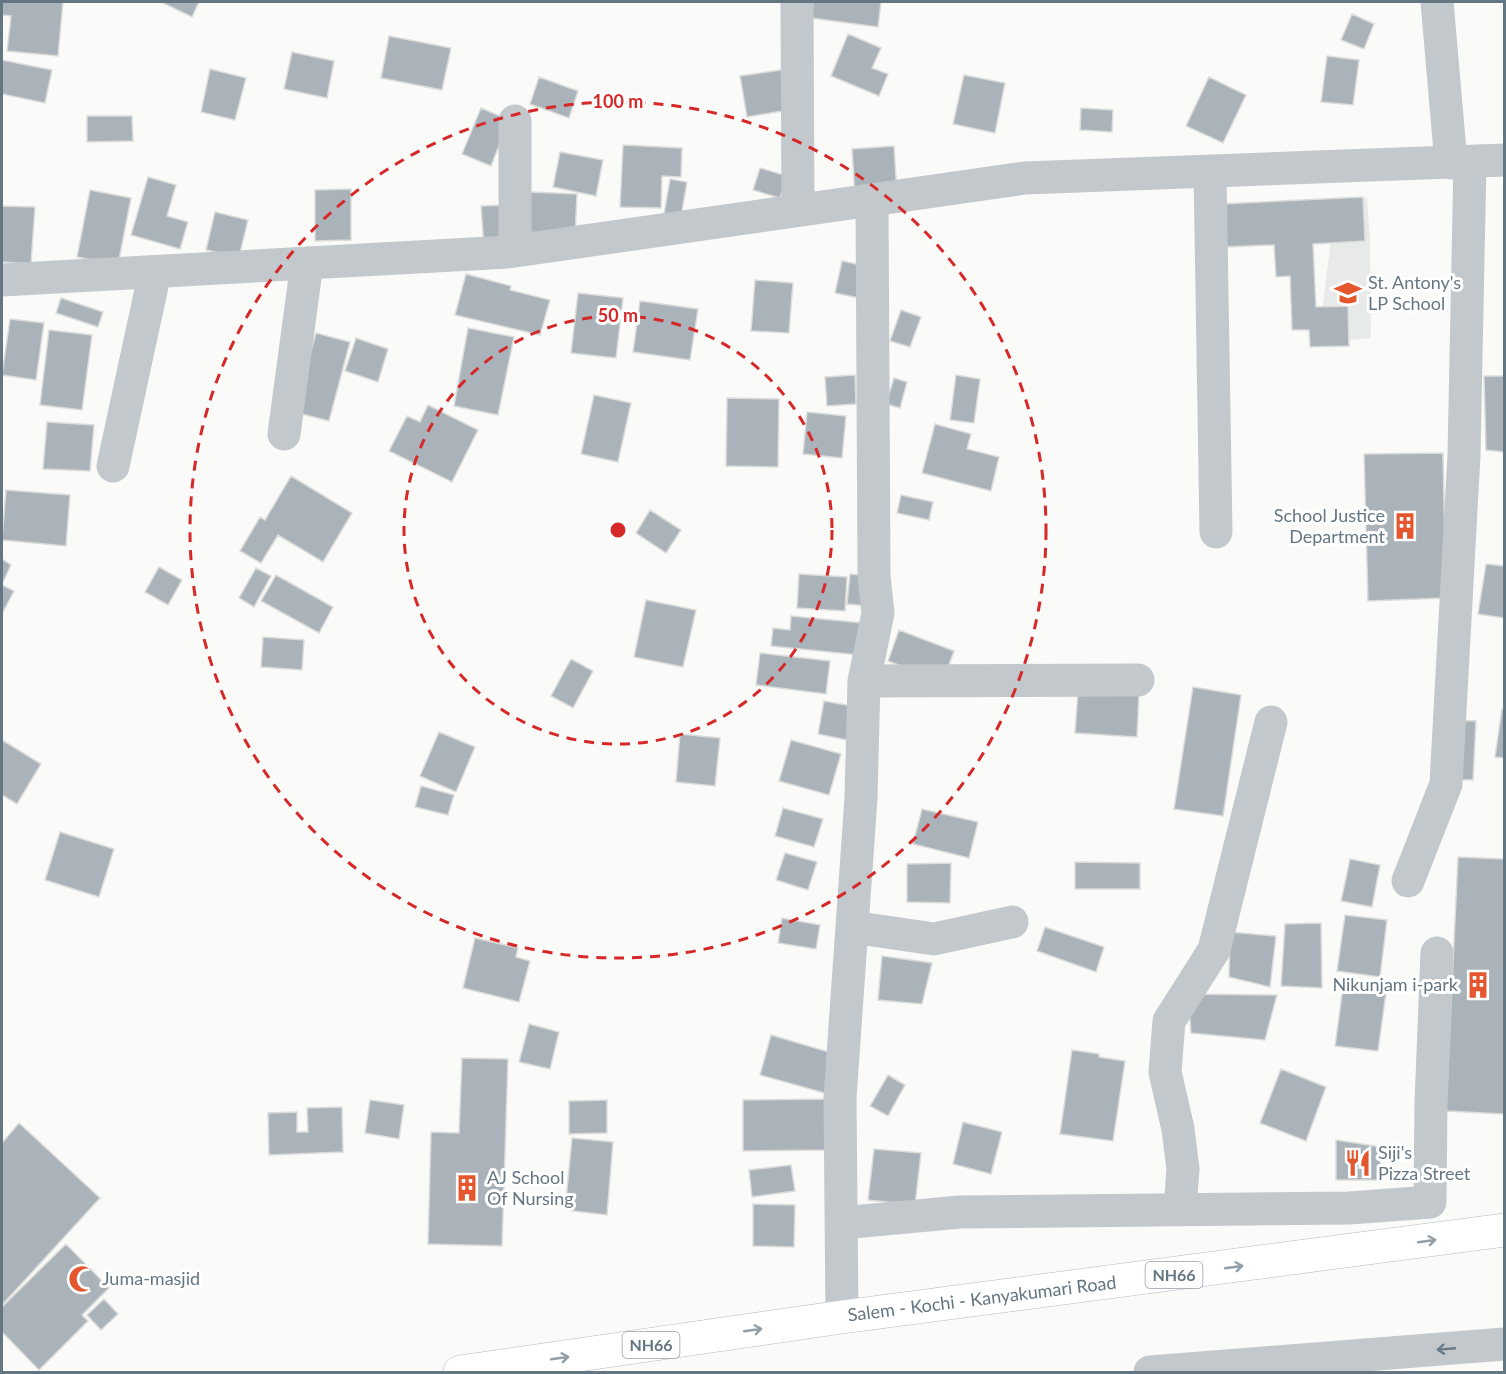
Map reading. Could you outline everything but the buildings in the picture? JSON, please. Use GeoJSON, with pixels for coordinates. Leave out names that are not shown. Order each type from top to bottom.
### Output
{"type":"FeatureCollection","features":[{"type":"Feature","properties":{"kind":"highway","name":"Salem - Kochi - Kanyakumari Road"},"geometry":{"type":"LineString","coordinates":[[460,1372],[842,1317],[1504,1230]]}},
{"type":"Feature","properties":{"kind":"street"},"geometry":{"type":"LineString","coordinates":[[797,2],[798,210]]}},
{"type":"Feature","properties":{"kind":"street"},"geometry":{"type":"LineString","coordinates":[[1408,881],[1446,784],[1464,455],[1460,162],[1437,2]]}},
{"type":"Feature","properties":{"kind":"street"},"geometry":{"type":"LineString","coordinates":[[515,121],[515,251]]}},
{"type":"Feature","properties":{"kind":"street"},"geometry":{"type":"LineString","coordinates":[[2,280],[515,251],[1025,178],[1504,160]]}},
{"type":"Feature","properties":{"kind":"street"},"geometry":{"type":"LineString","coordinates":[[1210,172],[1216,532]]}},
{"type":"Feature","properties":{"kind":"street"},"geometry":{"type":"LineString","coordinates":[[842,1317],[840,1098],[861,798],[864,681],[878,613],[874,576],[872,200]]}},
{"type":"Feature","properties":{"kind":"street"},"geometry":{"type":"LineString","coordinates":[[284,434],[307,263]]}},
{"type":"Feature","properties":{"kind":"street"},"geometry":{"type":"LineString","coordinates":[[113,466],[155,272]]}},
{"type":"Feature","properties":{"kind":"street"},"geometry":{"type":"LineString","coordinates":[[864,681],[1138,680]]}},
{"type":"Feature","properties":{"kind":"street"},"geometry":{"type":"LineString","coordinates":[[1180,1209],[1183,1169],[1178,1129],[1165,1072],[1169,1021],[1214,950],[1271,722]]}},
{"type":"Feature","properties":{"kind":"street"},"geometry":{"type":"LineString","coordinates":[[852,927],[934,939],[1012,922]]}},
{"type":"Feature","properties":{"kind":"street"},"geometry":{"type":"LineString","coordinates":[[842,1223],[960,1212],[1349,1208],[1430,1202],[1437,953]]}},
{"type":"Feature","properties":{"kind":"street"},"geometry":{"type":"LineString","coordinates":[[1150,1372],[1488,1354]]}},
{"type":"Feature","properties":{"kind":"shaded area","name":"St. Antony's LP School"},"geometry":{"type":"Polygon","coordinates":[[[1367,198],[1371,338],[1318,344],[1331,240],[1229,248],[1222,207],[1367,198]]]}},
{"type":"Feature","properties":{"kind":"place","name":"St. Antony's LP School"},"geometry":{"type":"Point","coordinates":[1348,293]}},
{"type":"Feature","properties":{"kind":"place","name":"School Justice Department"},"geometry":{"type":"Point","coordinates":[1405,526]}},
{"type":"Feature","properties":{"kind":"place","name":"Nikunjam i-park"},"geometry":{"type":"Point","coordinates":[1478,985]}},
{"type":"Feature","properties":{"kind":"place","name":"Siji's Pizza Street"},"geometry":{"type":"Point","coordinates":[1358,1163]}},
{"type":"Feature","properties":{"kind":"place","name":"AJ School Of Nursing"},"geometry":{"type":"Point","coordinates":[467,1188]}},
{"type":"Feature","properties":{"kind":"place","name":"Juma-masjid"},"geometry":{"type":"Point","coordinates":[82,1279]}}]}
